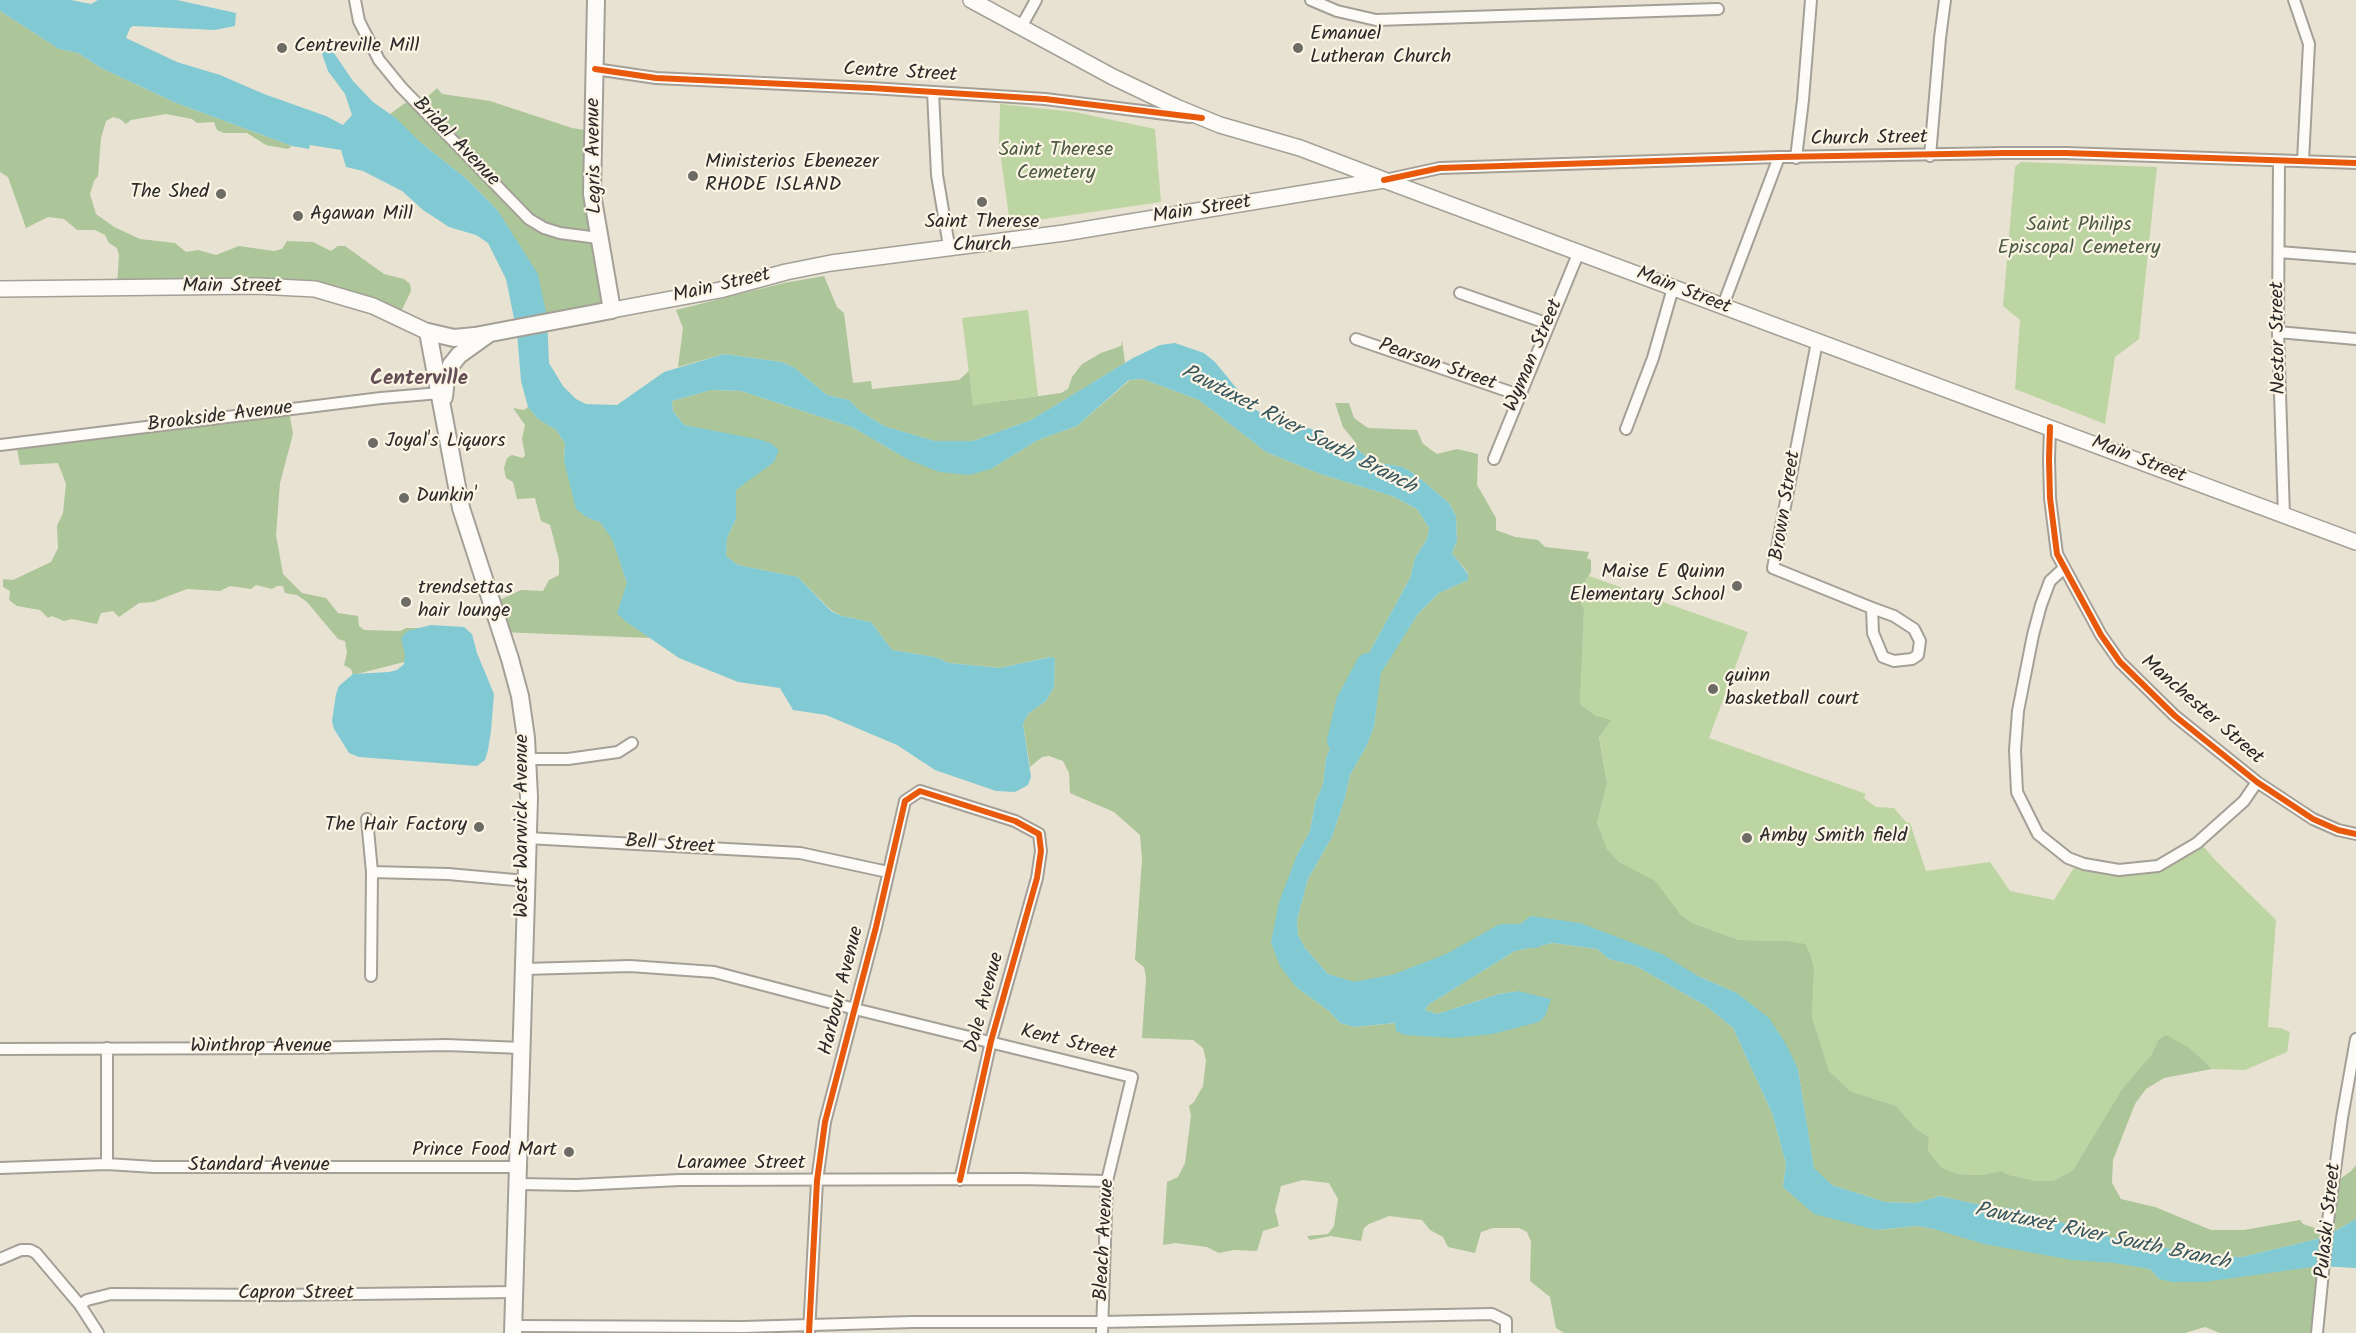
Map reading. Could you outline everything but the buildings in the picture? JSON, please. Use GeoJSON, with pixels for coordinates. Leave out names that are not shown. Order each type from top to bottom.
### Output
{"type":"FeatureCollection","features":[{"type":"Feature","properties":{"kind":"main road","name":"Legris Avenue"},"geometry":{"type":"LineString","coordinates":[[596,0],[592,194],[612,310]]}},
{"type":"Feature","properties":{"kind":"main road"},"geometry":{"type":"LineString","coordinates":[[971,0],[1113,77],[1202,118],[1300,148],[1384,180]]}},
{"type":"Feature","properties":{"kind":"main road","name":"Main Street"},"geometry":{"type":"LineString","coordinates":[[0,289],[257,286],[315,289],[374,306],[428,332],[454,338],[720,290],[786,272],[949,246],[1092,228],[1384,180],[1722,308],[2356,542]]}},
{"type":"Feature","properties":{"kind":"main road","name":"West Warwick Avenue"},"geometry":{"type":"LineString","coordinates":[[428,332],[461,508],[510,659],[520,696],[526,738],[529,797],[514,1329]]}},
{"type":"Feature","properties":{"kind":"main road"},"geometry":{"type":"LineString","coordinates":[[441,401],[451,365],[474,343],[490,333]]}},
{"type":"Feature","properties":{"kind":"street","name":"Bridal Avenue"},"geometry":{"type":"LineString","coordinates":[[355,0],[359,21],[379,60],[408,94],[529,219],[544,228],[560,233],[598,238]]}},
{"type":"Feature","properties":{"kind":"street"},"geometry":{"type":"LineString","coordinates":[[1021,27],[1036,0]]}},
{"type":"Feature","properties":{"kind":"street"},"geometry":{"type":"LineString","coordinates":[[1311,0],[1337,11],[1376,20],[1718,9]]}},
{"type":"Feature","properties":{"kind":"street"},"geometry":{"type":"LineString","coordinates":[[1796,158],[1811,0]]}},
{"type":"Feature","properties":{"kind":"street"},"geometry":{"type":"LineString","coordinates":[[1930,156],[1945,0]]}},
{"type":"Feature","properties":{"kind":"street"},"geometry":{"type":"LineString","coordinates":[[2294,0],[2309,44],[2303,161]]}},
{"type":"Feature","properties":{"kind":"street","name":"Centre Street"},"geometry":{"type":"LineString","coordinates":[[595,69],[656,78],[1045,99],[1202,118]]}},
{"type":"Feature","properties":{"kind":"street"},"geometry":{"type":"LineString","coordinates":[[933,92],[937,175],[949,246]]}},
{"type":"Feature","properties":{"kind":"street","name":"Church Street"},"geometry":{"type":"LineString","coordinates":[[1384,180],[1440,168],[1779,158],[2066,153],[2356,163]]}},
{"type":"Feature","properties":{"kind":"street"},"geometry":{"type":"LineString","coordinates":[[1722,308],[1779,158]]}},
{"type":"Feature","properties":{"kind":"street","name":"Nestor Street"},"geometry":{"type":"LineString","coordinates":[[2279,161],[2278,332],[2284,516]]}},
{"type":"Feature","properties":{"kind":"street"},"geometry":{"type":"LineString","coordinates":[[2279,252],[2356,258]]}},
{"type":"Feature","properties":{"kind":"street","name":"Wyman Street"},"geometry":{"type":"LineString","coordinates":[[1494,459],[1578,254]]}},
{"type":"Feature","properties":{"kind":"street"},"geometry":{"type":"LineString","coordinates":[[1626,429],[1653,358],[1672,288]]}},
{"type":"Feature","properties":{"kind":"street"},"geometry":{"type":"LineString","coordinates":[[1460,293],[1549,324]]}},
{"type":"Feature","properties":{"kind":"street"},"geometry":{"type":"LineString","coordinates":[[2278,332],[2356,339]]}},
{"type":"Feature","properties":{"kind":"street","name":"Pearson Street"},"geometry":{"type":"LineString","coordinates":[[1356,339],[1519,395]]}},
{"type":"Feature","properties":{"kind":"street","name":"Brown Street"},"geometry":{"type":"LineString","coordinates":[[1817,342],[1773,568],[1894,616],[1914,629],[1920,641],[1920,651],[1912,659],[1894,661],[1883,657],[1873,633],[1872,608]]}},
{"type":"Feature","properties":{"kind":"street","name":"Brookside Avenue"},"geometry":{"type":"LineString","coordinates":[[0,445],[381,398],[441,401]]}},
{"type":"Feature","properties":{"kind":"street","name":"Manchester Street"},"geometry":{"type":"LineString","coordinates":[[2050,428],[2050,498],[2057,554],[2063,569],[2120,662],[2175,716],[2257,782],[2313,819],[2338,830],[2356,834]]}},
{"type":"Feature","properties":{"kind":"street"},"geometry":{"type":"LineString","coordinates":[[2063,569],[2050,581],[2032,635],[2018,711],[2015,750],[2018,792],[2038,834],[2068,858],[2084,864],[2119,870],[2158,866],[2197,843],[2244,801],[2257,782]]}},
{"type":"Feature","properties":{"kind":"street"},"geometry":{"type":"LineString","coordinates":[[527,759],[568,759],[608,754],[618,752],[633,743]]}},
{"type":"Feature","properties":{"kind":"street","name":"Harbour Avenue"},"geometry":{"type":"LineString","coordinates":[[809,1329],[818,1181],[825,1122],[876,927],[905,801],[920,791],[933,794],[1015,821],[1039,834]]}},
{"type":"Feature","properties":{"kind":"street"},"geometry":{"type":"LineString","coordinates":[[367,819],[372,872],[371,976]]}},
{"type":"Feature","properties":{"kind":"street","name":"Dale Avenue"},"geometry":{"type":"LineString","coordinates":[[960,1180],[991,1041],[1037,878],[1041,851],[1039,834]]}},
{"type":"Feature","properties":{"kind":"street","name":"Bell Street"},"geometry":{"type":"LineString","coordinates":[[527,838],[813,855],[888,872]]}},
{"type":"Feature","properties":{"kind":"street"},"geometry":{"type":"LineString","coordinates":[[372,872],[447,874],[526,881]]}},
{"type":"Feature","properties":{"kind":"street","name":"Kent Street"},"geometry":{"type":"LineString","coordinates":[[524,969],[630,966],[714,972],[1132,1077]]}},
{"type":"Feature","properties":{"kind":"street","name":"Pulaski Street"},"geometry":{"type":"LineString","coordinates":[[2317,1333],[2328,1221],[2342,1118],[2356,1039]]}},
{"type":"Feature","properties":{"kind":"street","name":"Winthrop Avenue"},"geometry":{"type":"LineString","coordinates":[[0,1049],[446,1045],[522,1048]]}},
{"type":"Feature","properties":{"kind":"street"},"geometry":{"type":"LineString","coordinates":[[106,1048],[107,1164]]}},
{"type":"Feature","properties":{"kind":"street","name":"Bleach Avenue"},"geometry":{"type":"LineString","coordinates":[[1102,1328],[1107,1181],[1132,1077]]}},
{"type":"Feature","properties":{"kind":"street","name":"Standard Avenue"},"geometry":{"type":"LineString","coordinates":[[0,1167],[107,1164],[518,1175]]}},
{"type":"Feature","properties":{"kind":"street","name":"Laramee Street"},"geometry":{"type":"LineString","coordinates":[[518,1175],[576,1185],[680,1180],[1107,1181]]}},
{"type":"Feature","properties":{"kind":"street"},"geometry":{"type":"LineString","coordinates":[[0,1259],[21,1250],[36,1253],[80,1305],[98,1333]]}},
{"type":"Feature","properties":{"kind":"street","name":"Capron Street"},"geometry":{"type":"LineString","coordinates":[[80,1305],[87,1300],[111,1294],[291,1295],[516,1292]]}},
{"type":"Feature","properties":{"kind":"street"},"geometry":{"type":"LineString","coordinates":[[514,1329],[744,1327],[809,1329],[912,1322],[1102,1328],[1492,1314],[1506,1321],[1506,1333]]}},
{"type":"Feature","properties":{"kind":"green space"},"geometry":{"type":"Polygon","coordinates":[[[0,11],[59,49],[78,53],[101,68],[176,103],[292,146],[288,149],[266,145],[247,133],[224,133],[217,130],[214,122],[197,123],[192,119],[166,114],[131,120],[126,124],[113,117],[106,121],[101,138],[98,176],[90,194],[96,214],[114,227],[140,239],[175,243],[186,252],[198,250],[216,255],[239,246],[274,251],[282,249],[287,241],[313,242],[331,251],[338,246],[345,246],[384,274],[404,279],[410,284],[411,291],[399,316],[316,289],[117,287],[119,255],[117,248],[109,243],[105,235],[95,230],[77,230],[64,219],[48,217],[26,228],[8,177],[0,172],[0,11]]]}},
{"type":"Feature","properties":{"kind":"green space"},"geometry":{"type":"Polygon","coordinates":[[[437,88],[442,94],[490,101],[572,128],[591,131],[610,307],[549,322],[498,211],[468,180],[420,142],[390,114],[405,103],[420,104],[437,88]]]}},
{"type":"Feature","properties":{"kind":"green space","name":"Saint Therese Cemetery"},"geometry":{"type":"Polygon","coordinates":[[[1000,104],[1075,112],[1155,129],[1161,202],[1010,224],[999,144],[1000,104]]]}},
{"type":"Feature","properties":{"kind":"green space","name":"Saint Philips Episcopal Cemetery"},"geometry":{"type":"Polygon","coordinates":[[[2021,162],[2157,167],[2139,339],[2115,357],[2105,424],[2015,389],[2020,320],[2003,306],[2015,167],[2021,162]]]}},
{"type":"Feature","properties":{"kind":"green space"},"geometry":{"type":"Polygon","coordinates":[[[824,276],[837,307],[844,313],[853,383],[871,381],[872,389],[959,380],[969,371],[973,405],[1061,393],[1068,389],[1072,377],[1082,364],[1101,353],[1121,346],[1122,340],[1125,363],[1031,420],[973,441],[935,441],[884,426],[860,411],[849,400],[827,395],[795,368],[782,362],[724,354],[678,367],[683,328],[676,310],[784,283],[824,276]]]}},
{"type":"Feature","properties":{"kind":"green space"},"geometry":{"type":"Polygon","coordinates":[[[1028,310],[1038,396],[973,405],[962,318],[1028,310]]]}},
{"type":"Feature","properties":{"kind":"green space"},"geometry":{"type":"Polygon","coordinates":[[[1143,379],[1199,400],[1266,452],[1320,474],[1392,496],[1417,509],[1429,528],[1427,539],[1415,558],[1410,578],[1370,651],[1326,758],[1323,784],[1315,803],[1310,831],[1297,855],[1296,987],[1329,1011],[1340,1023],[1354,1027],[1396,1023],[1396,1031],[1518,991],[1499,994],[1437,1014],[1425,1010],[1428,1005],[1515,951],[1553,943],[1597,949],[1609,959],[1636,966],[1706,1006],[1733,1028],[1772,1113],[1786,1164],[1783,1187],[1876,1230],[1917,1226],[2150,1269],[2159,1279],[2320,1266],[2315,1333],[2220,1333],[2205,1327],[2185,1333],[1564,1333],[1556,1328],[1550,1297],[1530,1281],[1531,1242],[1527,1232],[1519,1228],[1493,1228],[1481,1232],[1475,1253],[1448,1247],[1443,1237],[1430,1230],[1422,1220],[1389,1216],[1364,1228],[1361,1241],[1331,1236],[1310,1240],[1307,1236],[1328,1234],[1334,1226],[1338,1199],[1329,1183],[1303,1180],[1281,1186],[1275,1210],[1279,1226],[1263,1231],[1257,1251],[1234,1250],[1219,1253],[1207,1247],[1175,1243],[1163,1245],[1167,1182],[1178,1177],[1185,1163],[1191,1116],[1189,1106],[1194,1102],[1203,1086],[1206,1060],[1203,1048],[1193,1040],[1142,1038],[1146,978],[1144,967],[1135,960],[1142,859],[1140,835],[1114,812],[1070,793],[1069,773],[1063,761],[1049,756],[1042,757],[1030,767],[1023,724],[1028,714],[1046,701],[1054,687],[1055,658],[1049,657],[1000,668],[949,663],[935,657],[892,650],[871,622],[842,616],[831,610],[798,577],[738,565],[726,556],[727,538],[736,519],[736,490],[749,478],[772,444],[684,425],[673,411],[672,401],[711,390],[741,391],[852,427],[907,459],[991,469],[1038,440],[1077,426],[1130,380],[1143,379]]]}},
{"type":"Feature","properties":{"kind":"green space"},"geometry":{"type":"Polygon","coordinates":[[[1335,403],[1349,403],[1354,418],[1368,428],[1417,430],[1423,444],[1437,454],[1457,449],[1478,454],[1477,485],[1496,518],[1496,530],[1515,537],[1538,540],[1545,547],[1589,552],[1587,558],[1591,560],[1591,572],[1583,585],[1581,603],[1584,609],[1580,704],[1596,716],[1611,720],[1599,737],[1607,783],[1597,823],[1607,849],[1619,862],[1655,881],[1680,914],[1692,923],[1739,940],[1786,941],[1805,944],[1814,969],[1812,1017],[1829,1071],[1850,1091],[1896,1106],[1917,1130],[1929,1137],[1928,1151],[1941,1167],[1957,1174],[1979,1175],[2002,1171],[2009,1175],[2036,1181],[2053,1181],[2073,1170],[2122,1089],[2152,1054],[2158,1040],[2166,1035],[2191,1049],[2212,1069],[2164,1078],[2146,1089],[2135,1104],[2113,1160],[2112,1183],[2121,1199],[2155,1207],[2211,1230],[2244,1230],[2300,1220],[2303,1224],[2327,1232],[2333,1184],[2356,1165],[2356,1219],[2325,1237],[2242,1257],[2206,1256],[2109,1237],[2022,1210],[1976,1204],[1940,1196],[1916,1203],[1885,1202],[1832,1185],[1814,1169],[1798,1069],[1737,993],[1698,976],[1531,916],[1500,939],[1417,985],[1390,989],[1380,1001],[1366,1002],[1341,989],[1305,948],[1298,935],[1297,920],[1308,879],[1332,837],[1350,775],[1374,727],[1380,673],[1418,614],[1439,593],[1468,580],[1468,573],[1452,553],[1457,541],[1456,516],[1449,503],[1403,467],[1374,462],[1354,447],[1356,443],[1343,427],[1335,403]]]}},
{"type":"Feature","properties":{"kind":"green space"},"geometry":{"type":"Polygon","coordinates":[[[528,407],[538,419],[556,430],[565,443],[564,461],[588,518],[600,522],[612,538],[627,583],[625,621],[650,638],[501,632],[493,603],[521,590],[543,591],[549,580],[559,575],[559,560],[550,525],[541,521],[535,498],[517,499],[513,482],[506,478],[504,468],[507,458],[512,455],[523,458],[525,455],[522,439],[525,425],[513,408],[524,410],[528,407]]]}},
{"type":"Feature","properties":{"kind":"green space"},"geometry":{"type":"Polygon","coordinates":[[[289,411],[293,434],[280,483],[276,535],[283,574],[302,593],[326,598],[338,613],[358,616],[359,626],[364,630],[400,631],[406,628],[419,628],[408,661],[353,675],[351,669],[344,665],[347,653],[345,641],[338,639],[307,602],[297,595],[285,593],[283,586],[272,589],[256,585],[251,589],[230,586],[220,591],[187,589],[153,602],[139,603],[119,617],[113,611],[101,613],[97,624],[72,619],[64,621],[52,616],[48,618],[40,610],[17,606],[9,600],[10,591],[3,587],[3,579],[13,580],[51,562],[58,548],[57,526],[63,513],[66,484],[58,463],[20,465],[16,444],[289,411]]]}},
{"type":"Feature","properties":{"kind":"green space"},"geometry":{"type":"Polygon","coordinates":[[[1589,576],[1748,632],[1709,738],[1866,794],[1864,798],[1876,807],[1894,808],[1906,822],[1910,823],[1926,871],[1990,862],[2010,891],[2054,900],[2075,866],[2151,866],[2198,840],[2276,920],[2268,1027],[2281,1028],[2290,1032],[2287,1052],[2245,1070],[2212,1069],[2191,1049],[2158,1040],[2152,1054],[2122,1089],[2073,1170],[2053,1181],[2036,1181],[2009,1175],[2002,1171],[1979,1175],[1957,1174],[1941,1167],[1928,1151],[1929,1137],[1917,1130],[1896,1106],[1850,1091],[1829,1071],[1812,1017],[1814,969],[1786,941],[1739,940],[1692,923],[1680,914],[1643,875],[1619,862],[1607,849],[1597,823],[1607,783],[1596,716],[1580,704],[1584,609],[1581,603],[1583,585],[1589,576]]]}},
{"type":"Feature","properties":{"kind":"water"},"geometry":{"type":"Polygon","coordinates":[[[0,0],[71,0],[91,4],[98,0],[177,0],[236,13],[235,26],[215,30],[133,26],[126,38],[177,62],[220,75],[264,94],[326,116],[343,125],[352,115],[345,94],[328,71],[318,42],[325,40],[353,81],[373,102],[397,119],[420,142],[468,180],[498,211],[538,274],[547,317],[549,363],[563,386],[576,399],[586,404],[617,405],[664,372],[724,354],[782,362],[795,368],[827,395],[849,400],[860,411],[884,426],[935,441],[973,441],[1031,420],[1133,358],[1160,345],[1175,343],[1204,353],[1215,362],[1251,406],[1269,419],[1312,429],[1337,444],[1354,447],[1374,462],[1403,467],[1449,503],[1456,516],[1457,541],[1452,553],[1468,574],[1468,580],[1439,593],[1418,614],[1381,673],[1374,727],[1350,775],[1332,837],[1308,879],[1297,920],[1298,935],[1305,948],[1341,989],[1366,1002],[1380,1001],[1390,989],[1417,985],[1500,939],[1531,916],[1580,923],[1662,954],[1698,976],[1737,993],[1769,1018],[1786,1044],[1798,1069],[1814,1168],[1832,1185],[1885,1202],[1916,1203],[1940,1196],[1976,1204],[2022,1210],[2109,1237],[2206,1256],[2242,1257],[2325,1237],[2356,1219],[2356,1268],[2320,1266],[2204,1282],[2172,1282],[2159,1279],[2150,1269],[2114,1263],[2072,1260],[1984,1244],[1917,1226],[1876,1230],[1814,1214],[1783,1187],[1786,1164],[1772,1113],[1733,1028],[1706,1006],[1636,966],[1609,959],[1597,949],[1553,943],[1515,951],[1428,1005],[1425,1010],[1437,1014],[1499,994],[1518,991],[1551,999],[1545,1016],[1539,1022],[1493,1034],[1454,1038],[1405,1035],[1396,1031],[1395,1023],[1354,1027],[1340,1023],[1329,1011],[1296,987],[1280,966],[1271,942],[1279,902],[1297,855],[1310,831],[1315,803],[1323,784],[1326,758],[1370,651],[1410,578],[1415,558],[1427,539],[1429,528],[1417,509],[1392,496],[1320,474],[1266,452],[1199,400],[1143,379],[1129,380],[1077,426],[1038,440],[991,469],[969,475],[939,472],[907,459],[852,427],[741,391],[711,390],[672,401],[673,411],[684,425],[762,440],[779,450],[774,462],[736,490],[736,519],[727,538],[726,556],[738,565],[798,577],[831,611],[842,616],[871,622],[892,650],[935,657],[949,663],[1000,668],[1050,657],[1055,658],[1054,687],[1046,701],[1028,714],[1023,724],[1031,777],[1028,785],[1015,792],[996,791],[935,770],[897,745],[826,715],[793,710],[780,688],[738,682],[679,658],[617,613],[627,583],[612,539],[600,522],[588,518],[576,509],[564,461],[565,443],[556,430],[538,419],[528,407],[521,381],[517,333],[506,279],[488,243],[476,235],[449,227],[423,210],[402,191],[363,171],[346,167],[341,150],[310,145],[309,149],[292,146],[176,103],[101,68],[78,53],[59,49],[0,11],[0,0]]]}},
{"type":"Feature","properties":{"kind":"water"},"geometry":{"type":"Polygon","coordinates":[[[431,625],[464,627],[472,634],[477,653],[494,694],[491,731],[485,760],[477,766],[359,757],[349,753],[334,729],[332,721],[339,686],[353,674],[397,670],[404,664],[405,655],[401,638],[407,631],[431,625]]]}},
{"type":"Feature","properties":{"kind":"waterway","name":"Pawtuxet River South Branch"},"geometry":{"type":"LineString","coordinates":[[1339,741],[1348,702],[1368,665]]}},
{"type":"Feature","properties":{"kind":"waterway","name":"Pawtuxet River South Branch"},"geometry":{"type":"LineString","coordinates":[[1316,983],[1353,994],[1397,986],[1451,965],[1503,936],[1534,936]]}},
{"type":"Feature","properties":{"kind":"cycle path"},"geometry":{"type":"LineString","coordinates":[[595,69],[656,78],[1045,99],[1202,118]]}},
{"type":"Feature","properties":{"kind":"cycle path"},"geometry":{"type":"LineString","coordinates":[[1384,180],[1440,168],[1779,157],[2004,153],[2356,163]]}},
{"type":"Feature","properties":{"kind":"cycle path"},"geometry":{"type":"LineString","coordinates":[[2050,427],[2050,498],[2057,554],[2101,635],[2120,662],[2175,716],[2257,782],[2313,819],[2338,830],[2356,834]]}},
{"type":"Feature","properties":{"kind":"cycle path"},"geometry":{"type":"LineString","coordinates":[[809,1333],[817,1181],[825,1122],[876,927],[905,801],[920,791],[1015,821],[1039,834],[1041,851],[1037,878],[991,1041],[960,1180]]}},
{"type":"Feature","properties":{"kind":"place","name":"Centreville Mill"},"geometry":{"type":"Point","coordinates":[282,48]}},
{"type":"Feature","properties":{"kind":"place","name":"Emanuel Lutheran Church"},"geometry":{"type":"Point","coordinates":[1298,48]}},
{"type":"Feature","properties":{"kind":"place","name":"Ministerios Ebenezer RHODE ISLAND"},"geometry":{"type":"Point","coordinates":[693,176]}},
{"type":"Feature","properties":{"kind":"place","name":"The Shed"},"geometry":{"type":"Point","coordinates":[221,194]}},
{"type":"Feature","properties":{"kind":"place","name":"Saint Therese Church"},"geometry":{"type":"Point","coordinates":[982,202]}},
{"type":"Feature","properties":{"kind":"place","name":"Agawan Mill"},"geometry":{"type":"Point","coordinates":[298,216]}},
{"type":"Feature","properties":{"kind":"place","name":"Joyal's Liquors"},"geometry":{"type":"Point","coordinates":[373,443]}},
{"type":"Feature","properties":{"kind":"place","name":"Dunkin'"},"geometry":{"type":"Point","coordinates":[404,498]}},
{"type":"Feature","properties":{"kind":"place","name":"Maise E Quinn Elementary School"},"geometry":{"type":"Point","coordinates":[1737,586]}},
{"type":"Feature","properties":{"kind":"place","name":"trendsettas hair lounge"},"geometry":{"type":"Point","coordinates":[406,602]}},
{"type":"Feature","properties":{"kind":"place","name":"quinn basketball court"},"geometry":{"type":"Point","coordinates":[1713,689]}},
{"type":"Feature","properties":{"kind":"place","name":"The Hair Factory"},"geometry":{"type":"Point","coordinates":[479,827]}},
{"type":"Feature","properties":{"kind":"place","name":"Amby Smith field"},"geometry":{"type":"Point","coordinates":[1747,838]}},
{"type":"Feature","properties":{"kind":"place","name":"Prince Food Mart"},"geometry":{"type":"Point","coordinates":[569,1152]}},
{"type":"Feature","properties":{"kind":"district","name":"Centerville"},"geometry":{"type":"Point","coordinates":[419,380]}}]}
